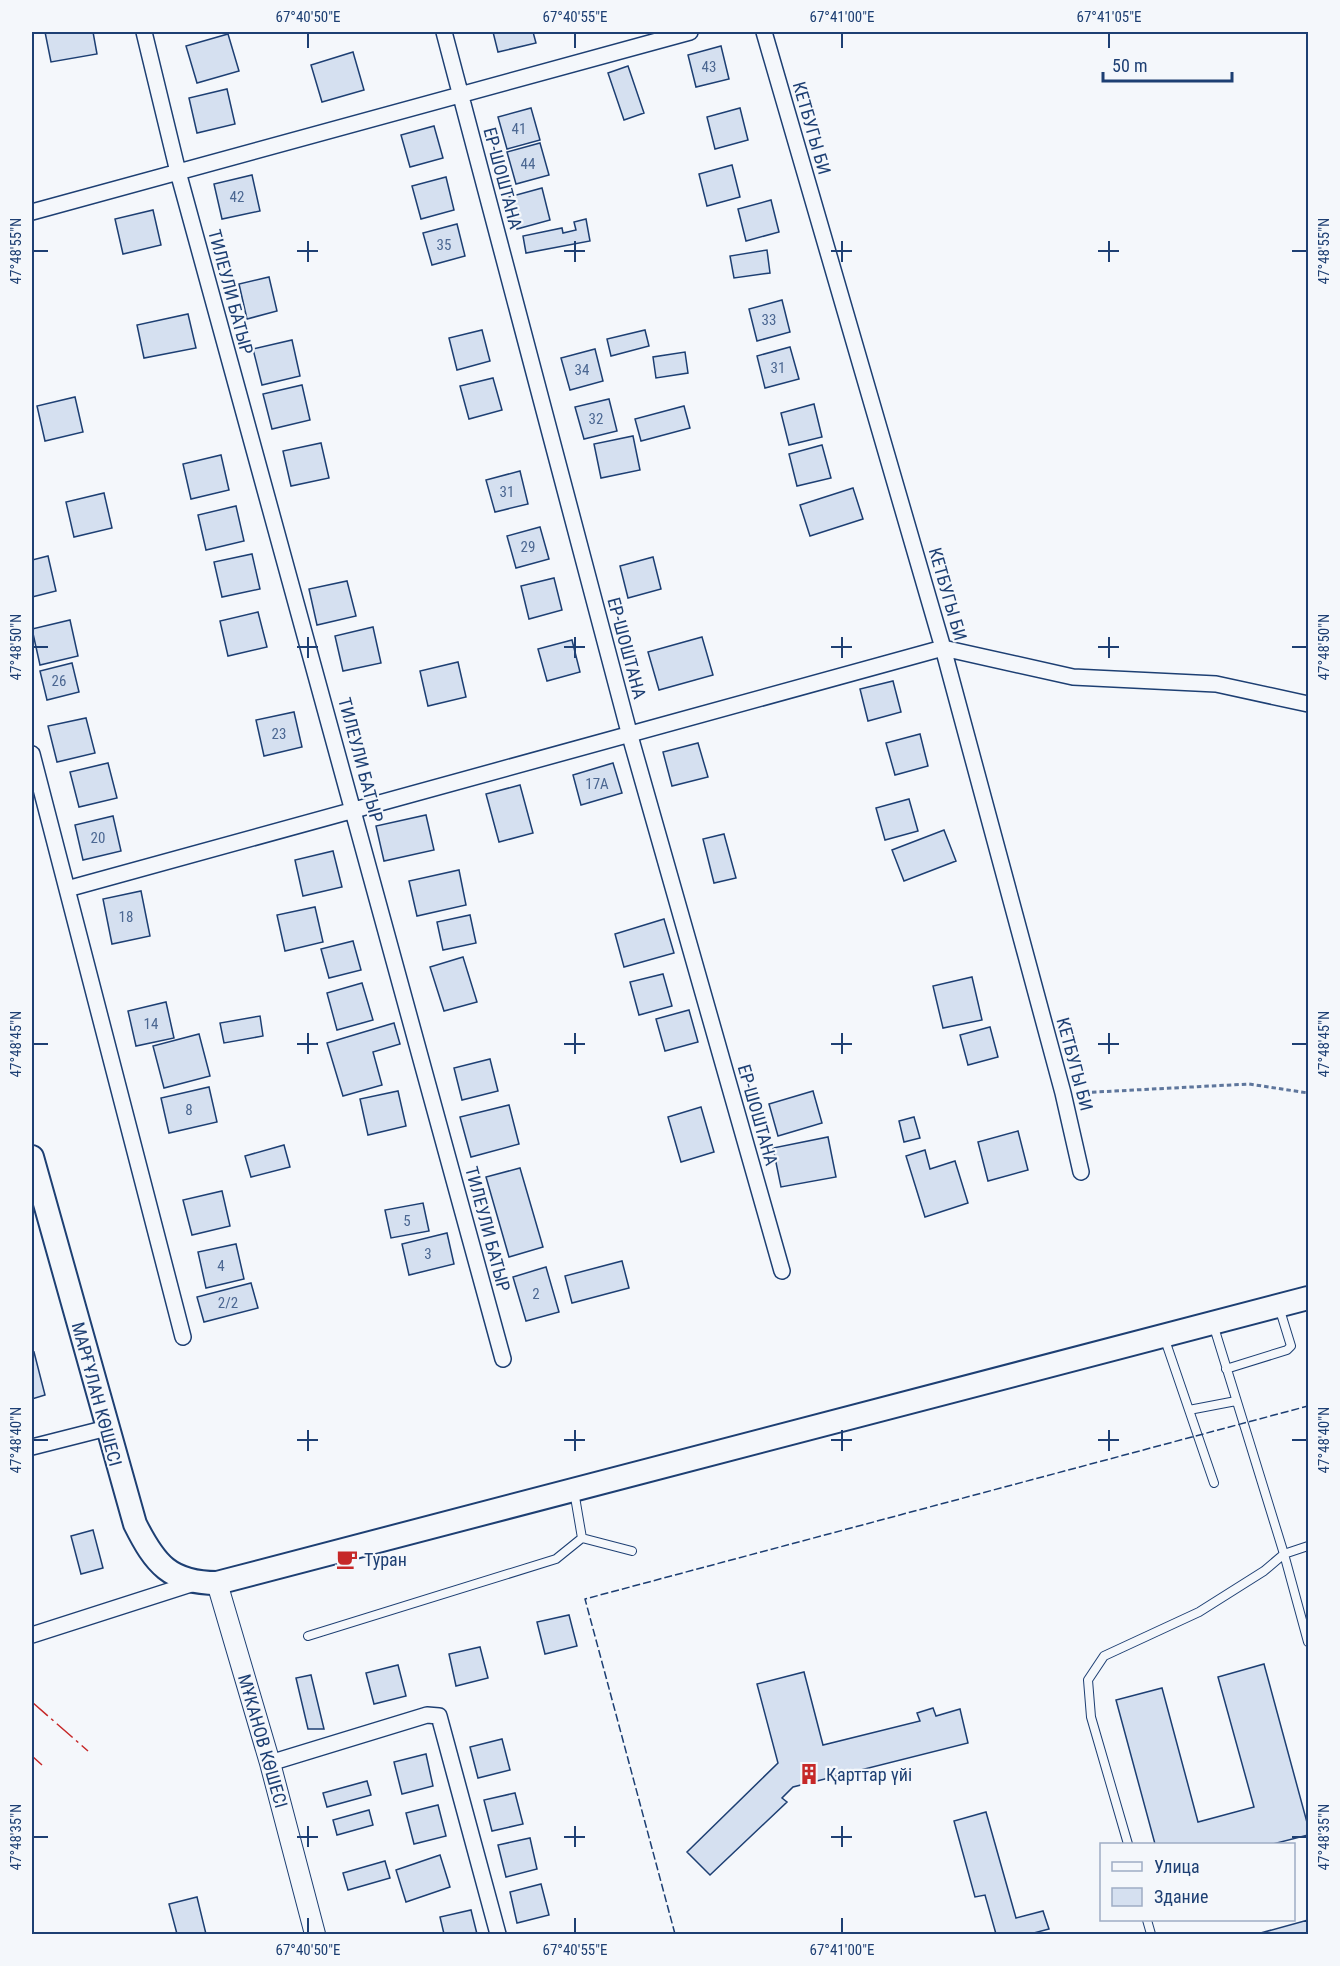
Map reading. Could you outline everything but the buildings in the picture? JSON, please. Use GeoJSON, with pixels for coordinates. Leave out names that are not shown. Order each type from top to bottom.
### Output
{"type":"FeatureCollection","features":[{"type":"Feature","properties":{"kind":"main road","name":"МАРҒҰЛАН КӨШЕСІ"},"geometry":{"type":"LineString","coordinates":[[32,1164],[135,1524],[151,1555],[167,1570],[194,1583],[217,1583],[1308,1298]]}},
{"type":"Feature","properties":{"kind":"street","name":"ТИЛЕУЛИ БАТЫР"},"geometry":{"type":"LineString","coordinates":[[144,32],[178,172],[503,1359]]}},
{"type":"Feature","properties":{"kind":"street","name":"ЕР-ШОШТАНА"},"geometry":{"type":"LineString","coordinates":[[444,32],[630,736],[783,1271]]}},
{"type":"Feature","properties":{"kind":"street"},"geometry":{"type":"LineString","coordinates":[[32,213],[461,93],[690,32]]}},
{"type":"Feature","properties":{"kind":"street","name":"КЕТБУГЫ БИ"},"geometry":{"type":"LineString","coordinates":[[764,32],[943,648],[1063,1093],[1081,1172]]}},
{"type":"Feature","properties":{"kind":"street"},"geometry":{"type":"LineString","coordinates":[[67,889],[630,736],[943,648],[1072,677],[1216,684],[1308,704]]}},
{"type":"Feature","properties":{"kind":"street"},"geometry":{"type":"LineString","coordinates":[[32,754],[183,1337]]}},
{"type":"Feature","properties":{"kind":"street"},"geometry":{"type":"LineString","coordinates":[[32,1447],[107,1428]]}},
{"type":"Feature","properties":{"kind":"street"},"geometry":{"type":"LineString","coordinates":[[32,1635],[194,1583]]}},
{"type":"Feature","properties":{"kind":"street","name":"МҰКАНОВ КӨШЕСІ"},"geometry":{"type":"LineString","coordinates":[[217,1583],[270,1763],[315,1935]]}},
{"type":"Feature","properties":{"kind":"street"},"geometry":{"type":"LineString","coordinates":[[270,1763],[427,1715],[439,1716],[498,1935]]}},
{"type":"Feature","properties":{"kind":"lane"},"geometry":{"type":"LineString","coordinates":[[1226,1369],[1287,1350],[1291,1346],[1278,1305]]}},
{"type":"Feature","properties":{"kind":"lane"},"geometry":{"type":"LineString","coordinates":[[1212,1323],[1284,1554],[1308,1642]]}},
{"type":"Feature","properties":{"kind":"lane"},"geometry":{"type":"LineString","coordinates":[[1163,1336],[1214,1483]]}},
{"type":"Feature","properties":{"kind":"lane"},"geometry":{"type":"LineString","coordinates":[[1189,1410],[1236,1401]]}},
{"type":"Feature","properties":{"kind":"lane"},"geometry":{"type":"LineString","coordinates":[[574,1490],[582,1538]]}},
{"type":"Feature","properties":{"kind":"lane"},"geometry":{"type":"LineString","coordinates":[[582,1538],[632,1551]]}},
{"type":"Feature","properties":{"kind":"lane"},"geometry":{"type":"LineString","coordinates":[[308,1636],[556,1559],[582,1538]]}},
{"type":"Feature","properties":{"kind":"lane"},"geometry":{"type":"LineString","coordinates":[[1127,1843],[1091,1717],[1088,1680],[1104,1656],[1199,1612],[1264,1571],[1284,1554],[1308,1546]]}},
{"type":"Feature","properties":{"kind":"path"},"geometry":{"type":"LineString","coordinates":[[1063,1093],[1249,1084],[1308,1093]]}},
{"type":"Feature","properties":{"kind":"fence"},"geometry":{"type":"LineString","coordinates":[[675,1934],[585,1599],[1308,1406]]}},
{"type":"Feature","properties":{"kind":"power"},"geometry":{"type":"LineString","coordinates":[[32,1702],[88,1751]]}},
{"type":"Feature","properties":{"kind":"power"},"geometry":{"type":"LineString","coordinates":[[32,1756],[42,1765]]}},
{"type":"Feature","properties":{"kind":"place","name":"Туран"},"geometry":{"type":"Point","coordinates":[347,1559]}},
{"type":"Feature","properties":{"kind":"place","name":"Қарттар үйі"},"geometry":{"type":"Point","coordinates":[809,1774]}}]}
